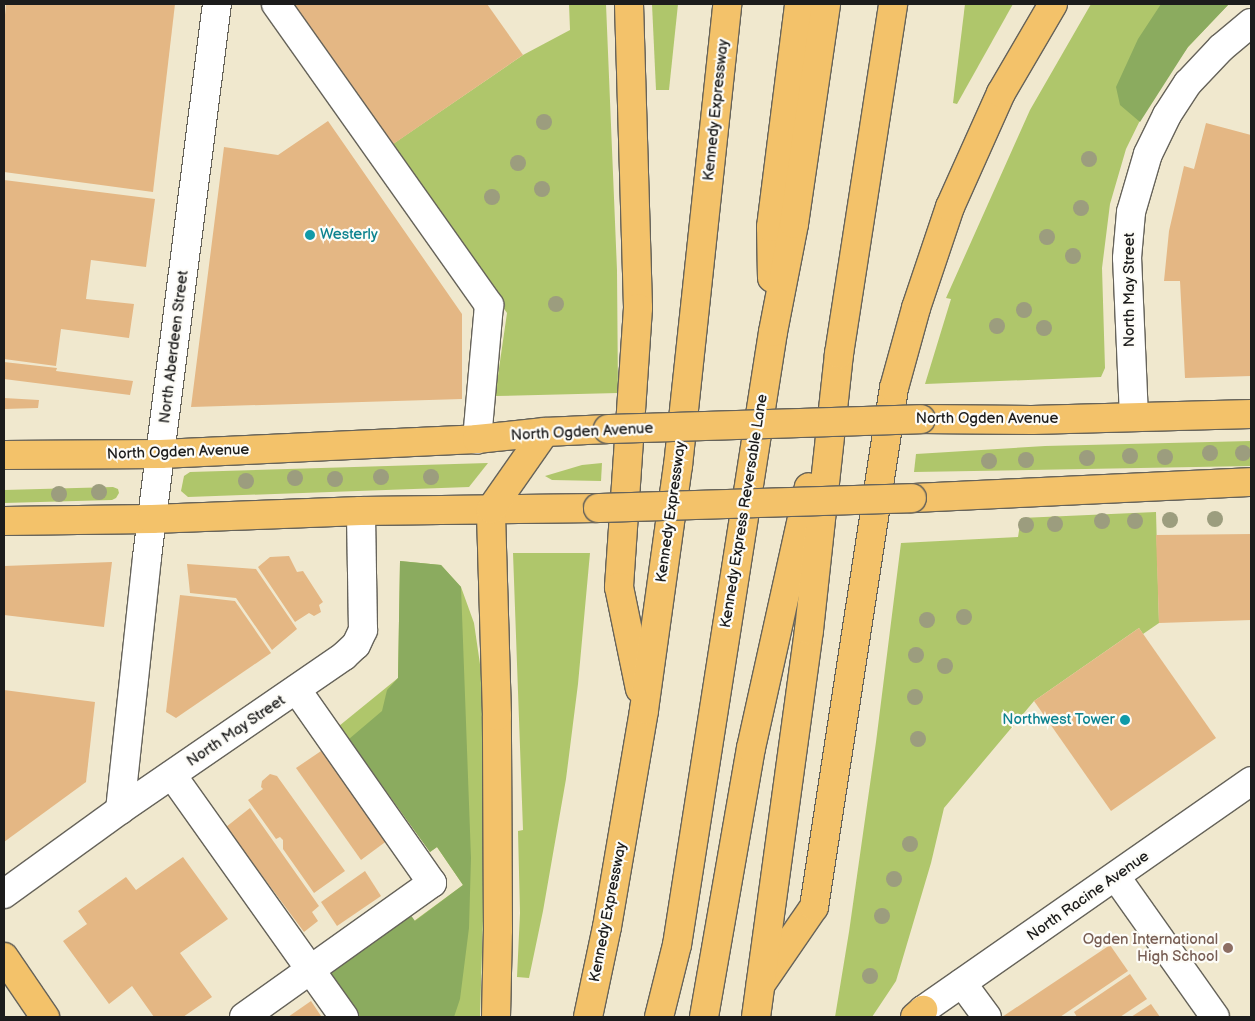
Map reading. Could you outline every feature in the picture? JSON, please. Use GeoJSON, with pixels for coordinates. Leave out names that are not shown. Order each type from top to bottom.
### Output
{"type":"FeatureCollection","features":[{"type":"Feature","properties":{"kind":"main road"},"geometry":{"type":"LineString","coordinates":[[629,4],[638,308],[619,587],[644,710]]}},
{"type":"Feature","properties":{"kind":"main road","name":"Kennedy Expressway"},"geometry":{"type":"LineString","coordinates":[[588,1017],[607,927],[644,710],[678,466],[727,4]]}},
{"type":"Feature","properties":{"kind":"main road"},"geometry":{"type":"LineString","coordinates":[[773,332],[771,227],[799,4]]}},
{"type":"Feature","properties":{"kind":"main road","name":"Kennedy Express Reversable Lane"},"geometry":{"type":"LineString","coordinates":[[659,1017],[677,945],[773,332],[794,224],[826,4]]}},
{"type":"Feature","properties":{"kind":"main road"},"geometry":{"type":"LineString","coordinates":[[756,1017],[809,630],[839,354],[893,4]]}},
{"type":"Feature","properties":{"kind":"main road"},"geometry":{"type":"LineString","coordinates":[[761,984],[814,908],[894,388],[916,308],[950,207],[1001,93],[1053,4]]}},
{"type":"Feature","properties":{"kind":"main road"},"geometry":{"type":"LineString","coordinates":[[704,1017],[751,748],[839,354]]}},
{"type":"Feature","properties":{"kind":"main road","name":"North Ogden Avenue"},"geometry":{"type":"LineString","coordinates":[[4,455],[161,454],[477,439],[545,432],[921,419],[1032,420],[1251,414]]}},
{"type":"Feature","properties":{"kind":"main road"},"geometry":{"type":"LineString","coordinates":[[496,1017],[498,930],[497,716],[491,509],[545,432]]}},
{"type":"Feature","properties":{"kind":"main road"},"geometry":{"type":"LineString","coordinates":[[4,521],[152,519],[361,511],[598,508],[912,498],[1251,482]]}},
{"type":"Feature","properties":{"kind":"main road"},"geometry":{"type":"LineString","coordinates":[[4,957],[45,1017]]}},
{"type":"Feature","properties":{"kind":"street","name":"North Aberdeen Street"},"geometry":{"type":"LineString","coordinates":[[120,810],[152,519],[217,4]]}},
{"type":"Feature","properties":{"kind":"street"},"geometry":{"type":"LineString","coordinates":[[276,4],[489,305],[477,439]]}},
{"type":"Feature","properties":{"kind":"street","name":"North May Street"},"geometry":{"type":"LineString","coordinates":[[1134,417],[1127,258],[1131,212],[1148,154],[1167,115],[1188,83],[1221,48],[1251,23]]}},
{"type":"Feature","properties":{"kind":"street","name":"North May Street"},"geometry":{"type":"LineString","coordinates":[[4,894],[120,810],[297,690],[356,645],[363,630],[361,511]]}},
{"type":"Feature","properties":{"kind":"street"},"geometry":{"type":"LineString","coordinates":[[244,1017],[432,883],[297,690]]}},
{"type":"Feature","properties":{"kind":"street"},"geometry":{"type":"LineString","coordinates":[[172,775],[344,1017]]}},
{"type":"Feature","properties":{"kind":"street","name":"North Racine Avenue"},"geometry":{"type":"LineString","coordinates":[[919,1015],[1251,780]]}},
{"type":"Feature","properties":{"kind":"street"},"geometry":{"type":"LineString","coordinates":[[1116,877],[1215,1017]]}},
{"type":"Feature","properties":{"kind":"street"},"geometry":{"type":"LineString","coordinates":[[962,983],[987,1017]]}},
{"type":"Feature","properties":{"kind":"green space"},"geometry":{"type":"Polygon","coordinates":[[[569,4],[606,4],[617,270],[618,393],[495,396],[507,313],[390,146],[523,55],[570,30],[569,4]]]}},
{"type":"Feature","properties":{"kind":"green space"},"geometry":{"type":"Polygon","coordinates":[[[652,4],[678,4],[669,90],[656,90],[652,4]]]}},
{"type":"Feature","properties":{"kind":"green space"},"geometry":{"type":"Polygon","coordinates":[[[965,4],[1013,4],[957,104],[953,103],[965,4]]]}},
{"type":"Feature","properties":{"kind":"green space"},"geometry":{"type":"Polygon","coordinates":[[[1091,4],[1229,4],[1188,47],[1150,100],[1126,149],[1110,204],[1102,268],[1105,368],[1101,377],[925,384],[951,299],[946,298],[1030,110],[1091,4]]]}},
{"type":"Feature","properties":{"kind":"green space"},"geometry":{"type":"Polygon","coordinates":[[[1161,4],[1229,4],[1188,47],[1140,122],[1120,105],[1116,87],[1138,39],[1161,4]]]}},
{"type":"Feature","properties":{"kind":"green space"},"geometry":{"type":"Polygon","coordinates":[[[1251,441],[1251,466],[914,472],[916,454],[1045,446],[1251,441]]]}},
{"type":"Feature","properties":{"kind":"green space"},"geometry":{"type":"Polygon","coordinates":[[[488,463],[469,487],[188,497],[181,491],[184,476],[190,472],[488,463]]]}},
{"type":"Feature","properties":{"kind":"green space"},"geometry":{"type":"Polygon","coordinates":[[[602,463],[601,481],[552,480],[545,476],[582,465],[602,463]]]}},
{"type":"Feature","properties":{"kind":"green space"},"geometry":{"type":"Polygon","coordinates":[[[113,487],[118,489],[119,493],[112,500],[4,503],[4,490],[113,487]]]}},
{"type":"Feature","properties":{"kind":"green space"},"geometry":{"type":"Polygon","coordinates":[[[1156,512],[1159,623],[1143,634],[1139,628],[1034,701],[944,808],[931,863],[896,981],[872,1017],[835,1017],[876,742],[901,543],[1018,537],[1021,518],[1156,512]]]}},
{"type":"Feature","properties":{"kind":"green space"},"geometry":{"type":"Polygon","coordinates":[[[513,553],[590,553],[578,684],[566,779],[543,911],[529,978],[517,977],[520,913],[518,831],[523,830],[513,553]]]}},
{"type":"Feature","properties":{"kind":"green space"},"geometry":{"type":"Polygon","coordinates":[[[400,561],[441,565],[461,587],[474,623],[482,678],[484,888],[480,1017],[359,1017],[414,921],[463,885],[437,847],[430,852],[339,726],[398,678],[400,561]]]}},
{"type":"Feature","properties":{"kind":"green space"},"geometry":{"type":"Polygon","coordinates":[[[400,561],[441,565],[461,587],[471,858],[469,928],[460,999],[454,1017],[359,1017],[328,974],[410,914],[415,921],[463,885],[437,847],[430,852],[349,739],[382,711],[387,690],[398,678],[400,561]]]}},
{"type":"Feature","properties":{"kind":"building"},"geometry":{"type":"Polygon","coordinates":[[[6,4],[175,4],[153,192],[4,172],[4,26],[6,4]]]}},
{"type":"Feature","properties":{"kind":"building"},"geometry":{"type":"Polygon","coordinates":[[[286,4],[487,4],[523,55],[386,149],[286,4]]]}},
{"type":"Feature","properties":{"kind":"building","name":"Westerly"},"geometry":{"type":"Polygon","coordinates":[[[328,121],[462,314],[462,399],[191,407],[224,147],[278,155],[328,121]]]}},
{"type":"Feature","properties":{"kind":"building"},"geometry":{"type":"Polygon","coordinates":[[[1206,123],[1251,135],[1251,376],[1185,378],[1180,281],[1164,281],[1169,231],[1184,166],[1194,169],[1206,123]]]}},
{"type":"Feature","properties":{"kind":"building"},"geometry":{"type":"Polygon","coordinates":[[[4,180],[155,199],[146,267],[91,260],[86,299],[134,304],[129,338],[61,329],[56,366],[4,359],[4,180]]]}},
{"type":"Feature","properties":{"kind":"building"},"geometry":{"type":"Polygon","coordinates":[[[4,362],[57,368],[56,371],[133,381],[130,395],[4,379],[4,362]]]}},
{"type":"Feature","properties":{"kind":"building"},"geometry":{"type":"Polygon","coordinates":[[[4,398],[39,400],[38,408],[4,409],[4,398]]]}},
{"type":"Feature","properties":{"kind":"building"},"geometry":{"type":"Polygon","coordinates":[[[1251,534],[1251,620],[1159,623],[1156,535],[1251,534]]]}},
{"type":"Feature","properties":{"kind":"building"},"geometry":{"type":"Polygon","coordinates":[[[289,556],[297,572],[303,571],[323,602],[319,605],[321,612],[314,616],[309,613],[295,622],[258,567],[270,557],[289,556]]]}},
{"type":"Feature","properties":{"kind":"building"},"geometry":{"type":"Polygon","coordinates":[[[112,562],[104,627],[4,615],[4,566],[112,562]]]}},
{"type":"Feature","properties":{"kind":"building"},"geometry":{"type":"Polygon","coordinates":[[[187,564],[256,569],[297,629],[272,650],[236,598],[190,593],[187,564]]]}},
{"type":"Feature","properties":{"kind":"building"},"geometry":{"type":"Polygon","coordinates":[[[180,595],[235,601],[271,653],[176,718],[166,712],[180,595]]]}},
{"type":"Feature","properties":{"kind":"building","name":"Northwest Tower"},"geometry":{"type":"Polygon","coordinates":[[[1139,628],[1216,738],[1111,811],[1034,701],[1139,628]]]}},
{"type":"Feature","properties":{"kind":"building"},"geometry":{"type":"Polygon","coordinates":[[[4,690],[95,702],[86,782],[4,842],[4,690]]]}},
{"type":"Feature","properties":{"kind":"building"},"geometry":{"type":"Polygon","coordinates":[[[324,749],[388,840],[361,860],[296,768],[324,749]]]}},
{"type":"Feature","properties":{"kind":"building"},"geometry":{"type":"Polygon","coordinates":[[[270,774],[277,776],[345,871],[314,893],[283,849],[283,840],[280,837],[276,839],[248,800],[263,789],[261,787],[262,781],[270,774]]]}},
{"type":"Feature","properties":{"kind":"building"},"geometry":{"type":"Polygon","coordinates":[[[250,808],[319,906],[312,912],[318,921],[304,932],[226,827],[250,808]]]}},
{"type":"Feature","properties":{"kind":"building"},"geometry":{"type":"Polygon","coordinates":[[[183,857],[228,919],[180,953],[212,997],[183,1017],[154,1017],[132,986],[109,1004],[63,941],[87,924],[78,911],[126,877],[136,890],[183,857]]]}},
{"type":"Feature","properties":{"kind":"building"},"geometry":{"type":"Polygon","coordinates":[[[365,871],[381,896],[337,926],[321,902],[365,871]]]}},
{"type":"Feature","properties":{"kind":"building"},"geometry":{"type":"Polygon","coordinates":[[[1110,945],[1128,971],[1060,1017],[1002,1017],[1110,945]]]}},
{"type":"Feature","properties":{"kind":"building"},"geometry":{"type":"Polygon","coordinates":[[[1130,974],[1147,999],[1120,1017],[1077,1017],[1074,1012],[1130,974]]]}},
{"type":"Feature","properties":{"kind":"building"},"geometry":{"type":"Polygon","coordinates":[[[311,1001],[321,1016],[288,1017],[311,1001]]]}},
{"type":"Feature","properties":{"kind":"building"},"geometry":{"type":"Polygon","coordinates":[[[1151,1004],[1160,1017],[1131,1017],[1151,1004]]]}},
{"type":"Feature","properties":{"kind":"place","name":"Westerly"},"geometry":{"type":"Point","coordinates":[310,235]}},
{"type":"Feature","properties":{"kind":"place","name":"Northwest Tower"},"geometry":{"type":"Point","coordinates":[1125,720]}},
{"type":"Feature","properties":{"kind":"place","name":"Ogden International High School"},"geometry":{"type":"Point","coordinates":[1228,948]}}]}
